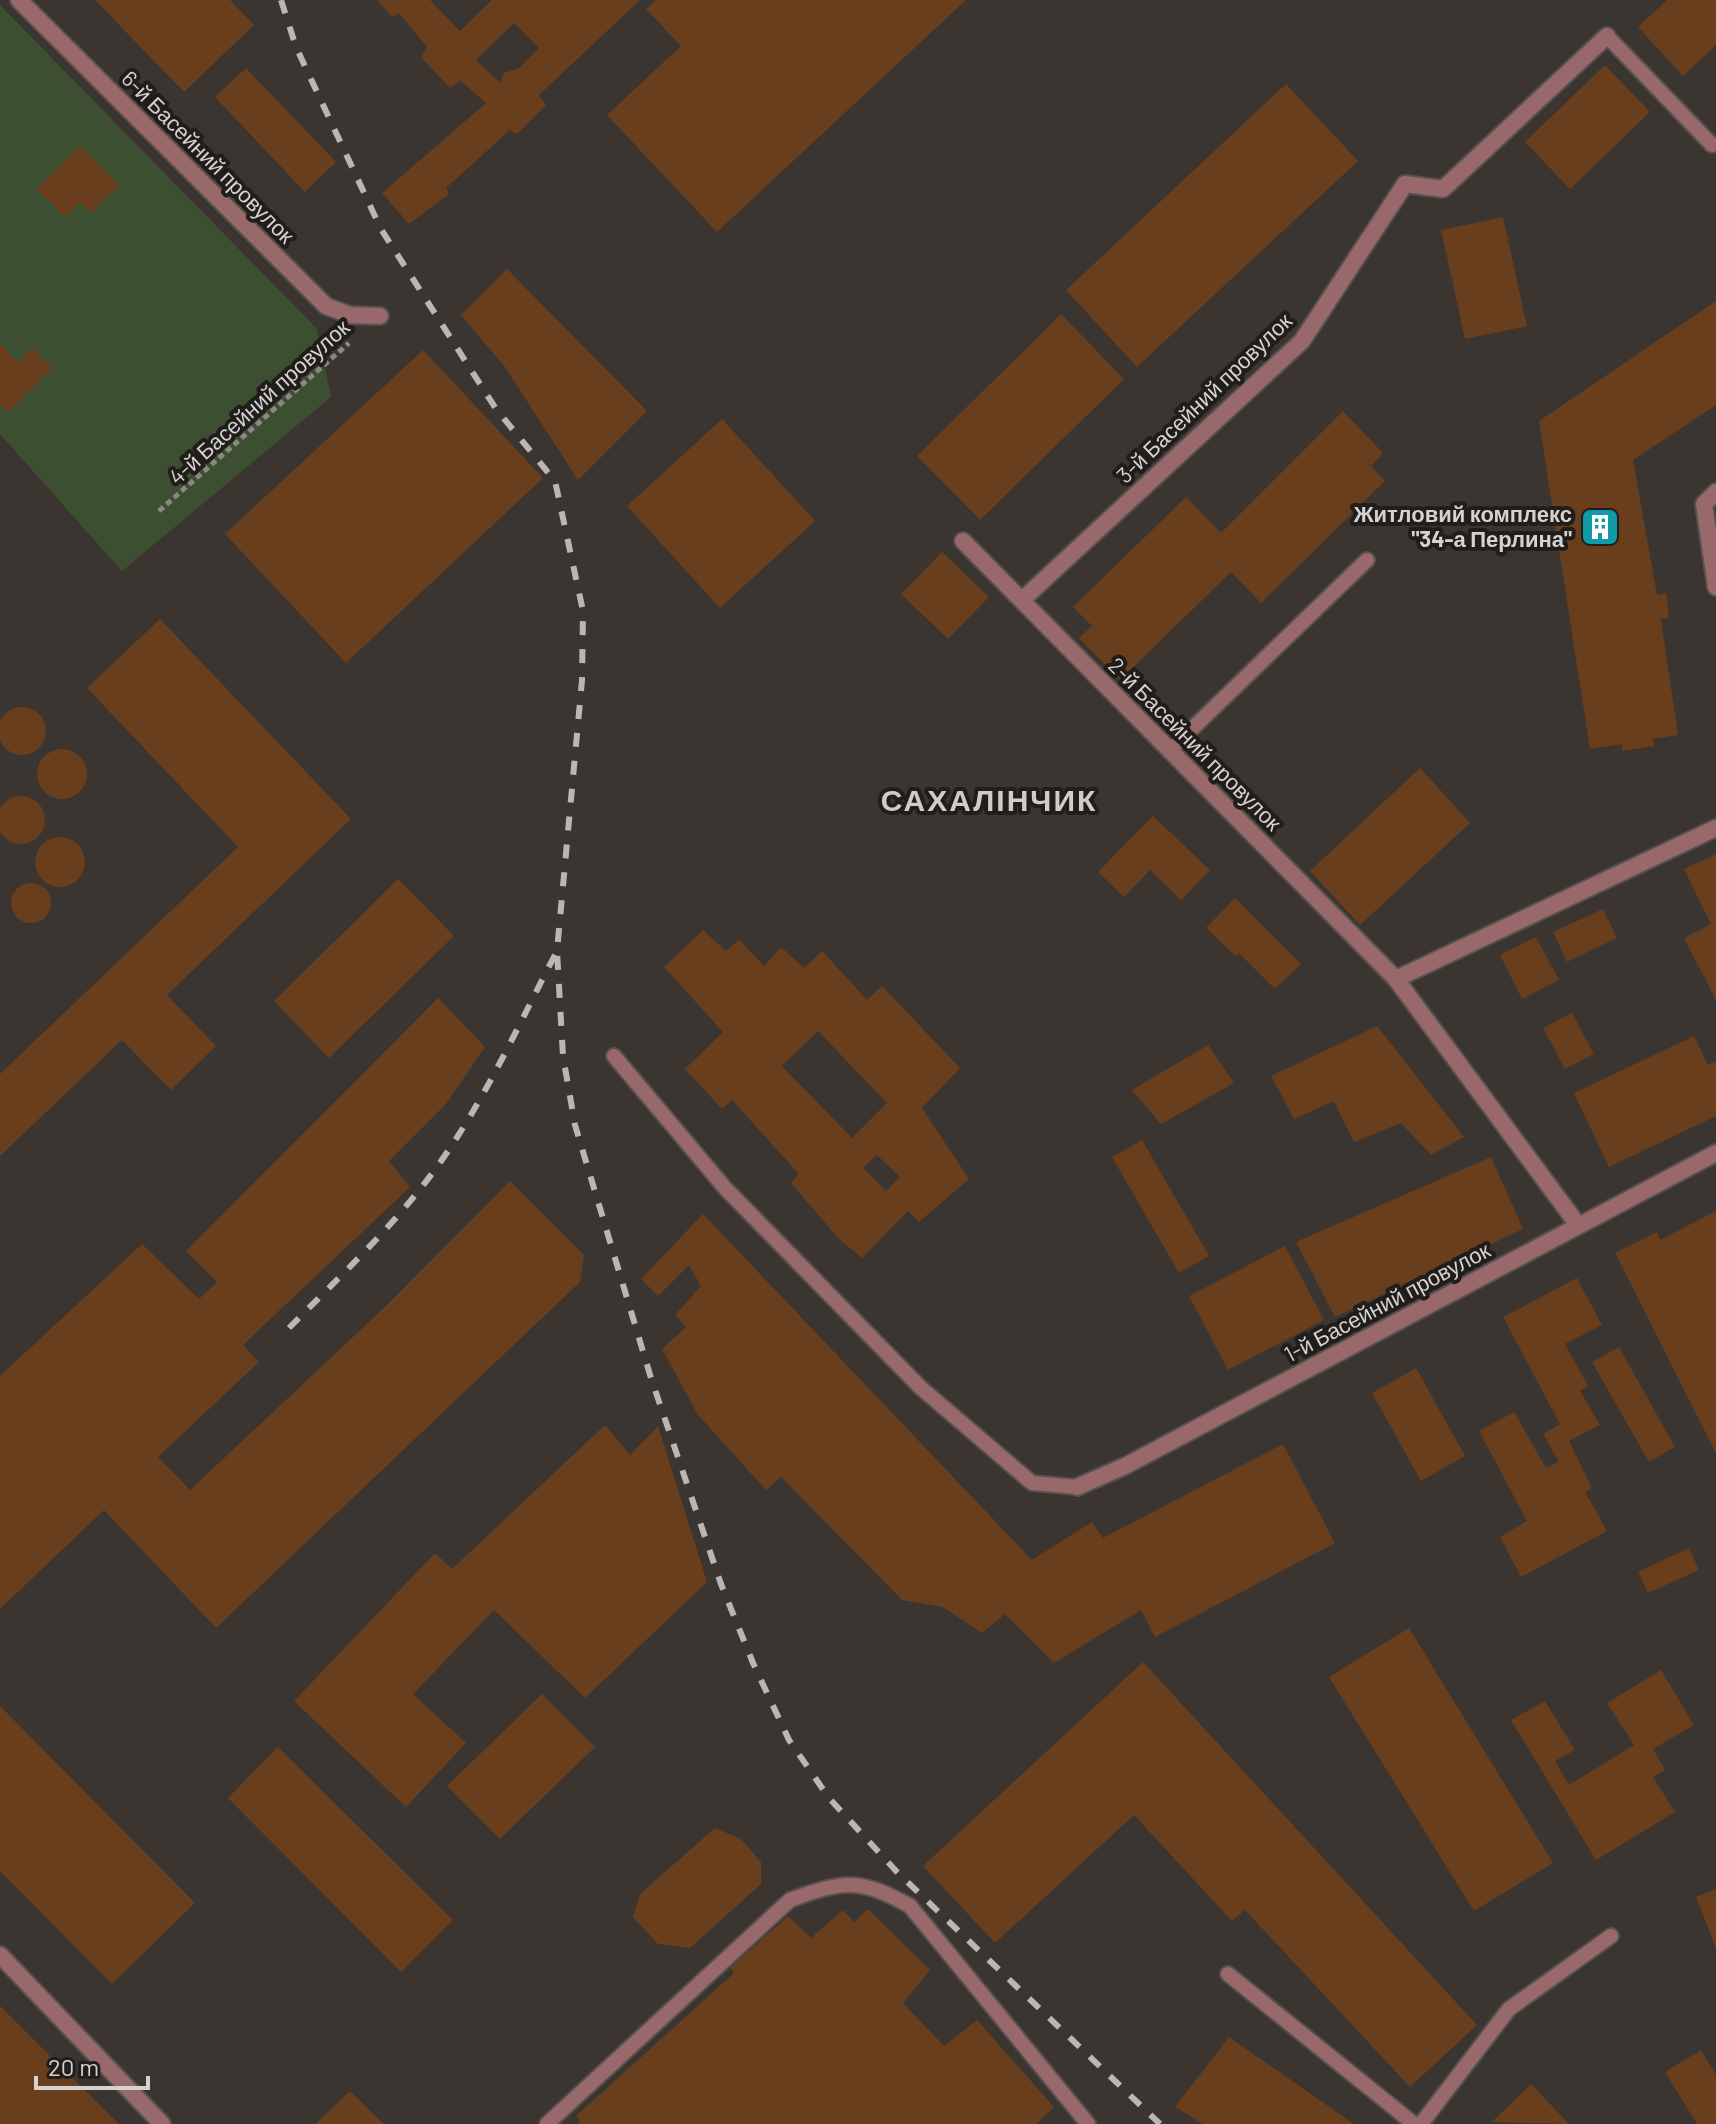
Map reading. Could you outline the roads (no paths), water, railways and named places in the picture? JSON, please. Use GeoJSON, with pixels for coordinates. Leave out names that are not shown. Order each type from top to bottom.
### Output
{"type":"FeatureCollection","features":[{"type":"Feature","properties":{"kind":"street","name":"6-й Басейний провулок"},"geometry":{"type":"LineString","coordinates":[[19,0],[326,306],[350,315],[380,316]]}},
{"type":"Feature","properties":{"kind":"street","name":"3-й Басейний провулок"},"geometry":{"type":"LineString","coordinates":[[1022,600],[1302,341],[1405,184],[1443,189],[1607,36]]}},
{"type":"Feature","properties":{"kind":"street"},"geometry":{"type":"LineString","coordinates":[[1716,492],[1704,504],[1716,587]]}},
{"type":"Feature","properties":{"kind":"street","name":"2-й Басейний провулок"},"geometry":{"type":"LineString","coordinates":[[963,541],[1396,979],[1578,1225]]}},
{"type":"Feature","properties":{"kind":"street"},"geometry":{"type":"LineString","coordinates":[[1396,979],[1716,828]]}},
{"type":"Feature","properties":{"kind":"street","name":"1-й Басейний провулок"},"geometry":{"type":"LineString","coordinates":[[1077,1487],[1125,1466],[1716,1153]]}},
{"type":"Feature","properties":{"kind":"street"},"geometry":{"type":"LineString","coordinates":[[0,1955],[162,2124]]}},
{"type":"Feature","properties":{"kind":"lane"},"geometry":{"type":"LineString","coordinates":[[1607,36],[1712,145]]}},
{"type":"Feature","properties":{"kind":"lane"},"geometry":{"type":"LineString","coordinates":[[1170,750],[1367,560]]}},
{"type":"Feature","properties":{"kind":"lane"},"geometry":{"type":"LineString","coordinates":[[614,1056],[725,1188],[921,1388],[1032,1483],[1077,1487]]}},
{"type":"Feature","properties":{"kind":"lane"},"geometry":{"type":"LineString","coordinates":[[547,2124],[790,1900],[829,1886],[873,1885],[910,1906],[1088,2124]]}},
{"type":"Feature","properties":{"kind":"lane"},"geometry":{"type":"LineString","coordinates":[[1421,2124],[1509,2009],[1611,1936]]}},
{"type":"Feature","properties":{"kind":"lane"},"geometry":{"type":"LineString","coordinates":[[1228,1974],[1414,2124]]}},
{"type":"Feature","properties":{"kind":"railway"},"geometry":{"type":"LineString","coordinates":[[281,0],[296,47],[381,229],[496,409],[555,481],[583,611],[582,680],[557,951],[563,1056],[575,1125],[651,1378],[721,1584],[753,1663],[789,1740],[829,1798],[897,1872],[1160,2124]]}},
{"type":"Feature","properties":{"kind":"railway"},"geometry":{"type":"LineString","coordinates":[[289,1328],[373,1243],[431,1175],[478,1103],[556,953]]}},
{"type":"Feature","properties":{"kind":"place","name":"Житловий комплекс \"34-а Перлина\""},"geometry":{"type":"Point","coordinates":[1600,527]}},
{"type":"Feature","properties":{"kind":"district","name":"САХАЛІНЧИК"},"geometry":{"type":"Point","coordinates":[989,801]}}]}
